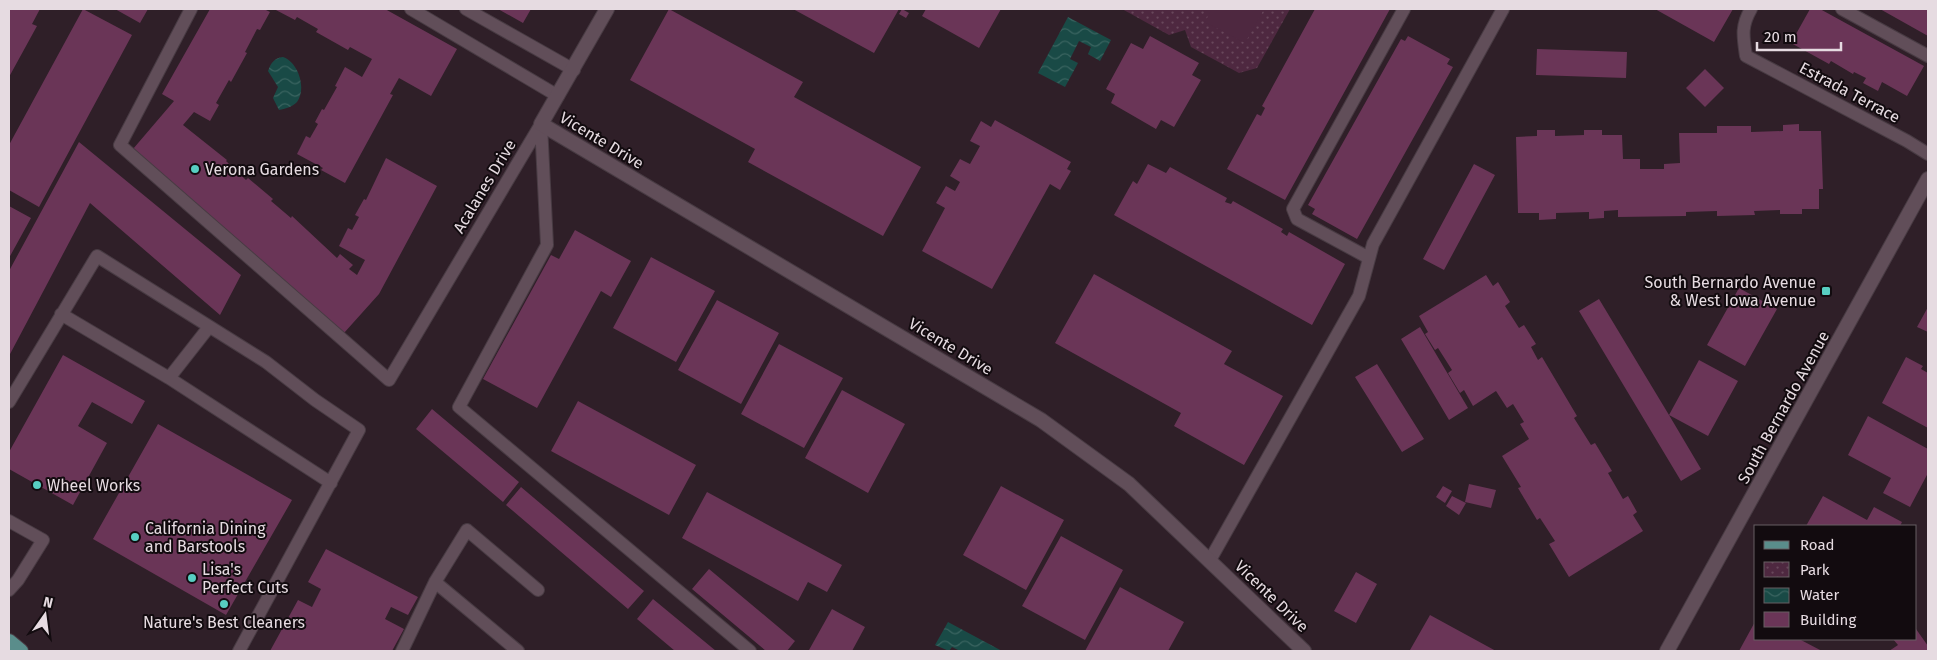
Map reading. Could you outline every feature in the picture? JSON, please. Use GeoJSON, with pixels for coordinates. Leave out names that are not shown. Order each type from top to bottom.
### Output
{"type":"FeatureCollection","features":[{"type":"Feature","properties":{"kind":"main road"},"geometry":{"type":"LineString","coordinates":[[9,641],[21,651]]}},
{"type":"Feature","properties":{"kind":"street","name":"Acalanes Drive"},"geometry":{"type":"LineString","coordinates":[[541,124],[574,70],[607,9]]}},
{"type":"Feature","properties":{"kind":"street","name":"Vicente Drive"},"geometry":{"type":"LineString","coordinates":[[541,124],[1041,420],[1129,484],[1304,651]]}},
{"type":"Feature","properties":{"kind":"street","name":"South Bernardo Avenue"},"geometry":{"type":"LineString","coordinates":[[1667,651],[1928,179]]}},
{"type":"Feature","properties":{"kind":"lane","name":"Acalanes Drive"},"geometry":{"type":"LineString","coordinates":[[191,9],[120,145],[389,380],[541,124]]}},
{"type":"Feature","properties":{"kind":"lane"},"geometry":{"type":"LineString","coordinates":[[411,9],[558,96]]}},
{"type":"Feature","properties":{"kind":"lane"},"geometry":{"type":"LineString","coordinates":[[466,9],[574,70]]}},
{"type":"Feature","properties":{"kind":"lane"},"geometry":{"type":"LineString","coordinates":[[1369,258],[1297,219],[1293,209],[1404,9]]}},
{"type":"Feature","properties":{"kind":"lane"},"geometry":{"type":"LineString","coordinates":[[1210,560],[1359,296],[1373,244],[1503,9]]}},
{"type":"Feature","properties":{"kind":"lane","name":"Estrada Terrace"},"geometry":{"type":"LineString","coordinates":[[1751,9],[1744,21],[1743,37],[1746,56],[1928,154]]}},
{"type":"Feature","properties":{"kind":"lane"},"geometry":{"type":"LineString","coordinates":[[1842,9],[1928,56]]}},
{"type":"Feature","properties":{"kind":"lane"},"geometry":{"type":"LineString","coordinates":[[541,124],[547,245],[459,407],[750,651]]}},
{"type":"Feature","properties":{"kind":"lane"},"geometry":{"type":"LineString","coordinates":[[9,402],[97,256],[266,362],[315,400],[359,430],[239,651]]}},
{"type":"Feature","properties":{"kind":"lane"},"geometry":{"type":"LineString","coordinates":[[61,314],[168,378],[331,483]]}},
{"type":"Feature","properties":{"kind":"lane"},"geometry":{"type":"LineString","coordinates":[[168,378],[209,327]]}},
{"type":"Feature","properties":{"kind":"lane"},"geometry":{"type":"LineString","coordinates":[[9,521],[43,540],[18,580],[9,590]]}},
{"type":"Feature","properties":{"kind":"lane"},"geometry":{"type":"LineString","coordinates":[[402,651],[435,582],[467,530],[538,590]]}},
{"type":"Feature","properties":{"kind":"lane"},"geometry":{"type":"LineString","coordinates":[[435,582],[518,651]]}},
{"type":"Feature","properties":{"kind":"green space"},"geometry":{"type":"Polygon","coordinates":[[[1122,9],[1290,9],[1257,68],[1239,73],[1191,47],[1185,30],[1169,35],[1122,9]]]}},
{"type":"Feature","properties":{"kind":"green space"},"geometry":{"type":"Polygon","coordinates":[[[1212,9],[1264,9],[1245,43],[1205,22],[1212,9]]]}},
{"type":"Feature","properties":{"kind":"water"},"geometry":{"type":"Polygon","coordinates":[[[1068,17],[1111,40],[1100,61],[1088,54],[1091,47],[1079,41],[1070,59],[1078,63],[1065,87],[1038,73],[1068,17]]]}},
{"type":"Feature","properties":{"kind":"water"},"geometry":{"type":"Polygon","coordinates":[[[283,57],[293,64],[297,70],[301,90],[297,102],[288,108],[279,110],[273,98],[278,87],[268,71],[273,61],[283,57]]]}},
{"type":"Feature","properties":{"kind":"water"},"geometry":{"type":"Polygon","coordinates":[[[948,622],[1002,651],[960,651],[952,647],[949,651],[935,645],[948,622]]]}},
{"type":"Feature","properties":{"kind":"building"},"geometry":{"type":"Polygon","coordinates":[[[9,9],[40,9],[32,24],[37,26],[9,77],[9,9]]]}},
{"type":"Feature","properties":{"kind":"building"},"geometry":{"type":"Polygon","coordinates":[[[83,9],[132,35],[39,207],[9,190],[9,145],[83,9]]]}},
{"type":"Feature","properties":{"kind":"building"},"geometry":{"type":"Polygon","coordinates":[[[115,9],[148,9],[140,23],[115,9]]]}},
{"type":"Feature","properties":{"kind":"building","name":"Verona Gardens"},"geometry":{"type":"Polygon","coordinates":[[[210,9],[264,9],[270,12],[260,30],[257,29],[245,52],[247,53],[231,82],[229,80],[216,103],[219,105],[210,121],[194,112],[183,125],[227,160],[246,180],[248,178],[273,199],[271,201],[291,218],[292,216],[337,258],[340,254],[353,265],[349,269],[357,275],[365,260],[339,246],[348,228],[352,230],[359,217],[355,215],[364,199],[366,200],[386,158],[437,186],[379,294],[344,333],[133,149],[174,101],[162,94],[210,9]]]}},
{"type":"Feature","properties":{"kind":"building","name":"Verona Gardens"},"geometry":{"type":"Polygon","coordinates":[[[274,9],[385,9],[457,49],[431,96],[399,78],[390,94],[393,95],[345,183],[297,154],[306,136],[310,138],[318,124],[315,122],[337,87],[335,86],[345,67],[362,77],[372,59],[350,47],[348,50],[316,32],[318,29],[297,17],[295,20],[274,9]]]}},
{"type":"Feature","properties":{"kind":"building"},"geometry":{"type":"Polygon","coordinates":[[[498,9],[531,9],[523,23],[498,9]]]}},
{"type":"Feature","properties":{"kind":"building"},"geometry":{"type":"Polygon","coordinates":[[[669,9],[803,82],[794,97],[921,167],[883,236],[748,162],[755,149],[630,80],[669,9]]]}},
{"type":"Feature","properties":{"kind":"building"},"geometry":{"type":"Polygon","coordinates":[[[793,9],[899,9],[874,53],[793,9]]]}},
{"type":"Feature","properties":{"kind":"building"},"geometry":{"type":"Polygon","coordinates":[[[902,9],[909,13],[906,18],[899,14],[902,9]]]}},
{"type":"Feature","properties":{"kind":"building"},"geometry":{"type":"Polygon","coordinates":[[[926,9],[1001,9],[979,48],[922,16],[926,9]]]}},
{"type":"Feature","properties":{"kind":"building"},"geometry":{"type":"Polygon","coordinates":[[[1315,9],[1390,9],[1285,200],[1227,169],[1257,114],[1261,116],[1265,108],[1262,106],[1315,9]]]}},
{"type":"Feature","properties":{"kind":"building"},"geometry":{"type":"Polygon","coordinates":[[[1655,9],[1733,9],[1714,42],[1655,9]]]}},
{"type":"Feature","properties":{"kind":"building"},"geometry":{"type":"Polygon","coordinates":[[[1810,9],[1820,9],[1924,66],[1907,96],[1882,82],[1878,91],[1863,83],[1866,78],[1854,72],[1853,74],[1831,61],[1829,64],[1791,43],[1810,9]]]}},
{"type":"Feature","properties":{"kind":"building"},"geometry":{"type":"Polygon","coordinates":[[[1880,9],[1928,9],[1928,36],[1880,9]]]}},
{"type":"Feature","properties":{"kind":"building"},"geometry":{"type":"Polygon","coordinates":[[[1150,36],[1199,63],[1192,75],[1201,80],[1174,127],[1161,120],[1156,129],[1111,103],[1115,94],[1106,89],[1131,43],[1143,49],[1150,36]]]}},
{"type":"Feature","properties":{"kind":"building"},"geometry":{"type":"Polygon","coordinates":[[[1408,36],[1450,59],[1447,64],[1453,67],[1357,239],[1312,214],[1315,209],[1308,205],[1401,39],[1405,41],[1408,36]]]}},
{"type":"Feature","properties":{"kind":"building"},"geometry":{"type":"Polygon","coordinates":[[[1537,49],[1627,52],[1626,78],[1536,75],[1537,49]]]}},
{"type":"Feature","properties":{"kind":"building"},"geometry":{"type":"Polygon","coordinates":[[[1705,69],[1724,88],[1705,107],[1686,88],[1705,69]]]}},
{"type":"Feature","properties":{"kind":"building"},"geometry":{"type":"Polygon","coordinates":[[[995,120],[1071,162],[1067,169],[1071,171],[1060,190],[1050,184],[992,289],[922,251],[945,208],[936,203],[946,186],[955,191],[960,182],[950,176],[960,159],[970,164],[980,146],[970,141],[981,121],[991,127],[995,120]]]}},
{"type":"Feature","properties":{"kind":"building"},"geometry":{"type":"Polygon","coordinates":[[[1799,124],[1799,131],[1821,131],[1823,189],[1819,189],[1819,209],[1802,209],[1802,214],[1780,214],[1780,210],[1754,211],[1755,215],[1717,216],[1717,211],[1686,212],[1686,216],[1618,217],[1618,210],[1604,211],[1604,218],[1589,219],[1589,212],[1556,213],[1556,219],[1539,220],[1539,213],[1518,213],[1516,137],[1537,136],[1537,130],[1555,130],[1555,136],[1584,135],[1584,130],[1602,130],[1602,135],[1622,135],[1623,159],[1640,159],[1640,169],[1664,169],[1664,164],[1680,163],[1679,133],[1717,133],[1717,126],[1751,126],[1751,132],[1783,131],[1783,125],[1799,124]]]}},
{"type":"Feature","properties":{"kind":"building"},"geometry":{"type":"Polygon","coordinates":[[[79,142],[241,275],[220,315],[90,203],[9,356],[9,271],[79,142]]]}},
{"type":"Feature","properties":{"kind":"building"},"geometry":{"type":"Polygon","coordinates":[[[1148,164],[1166,173],[1170,167],[1227,198],[1225,202],[1231,204],[1233,201],[1283,229],[1281,232],[1287,236],[1289,232],[1345,264],[1312,325],[1114,215],[1133,181],[1137,184],[1148,164]]]}},
{"type":"Feature","properties":{"kind":"building"},"geometry":{"type":"Polygon","coordinates":[[[1474,164],[1495,175],[1444,270],[1423,259],[1474,164]]]}},
{"type":"Feature","properties":{"kind":"building"},"geometry":{"type":"Polygon","coordinates":[[[9,206],[31,218],[9,258],[9,206]]]}},
{"type":"Feature","properties":{"kind":"building"},"geometry":{"type":"Polygon","coordinates":[[[575,230],[631,261],[611,297],[601,291],[537,408],[483,379],[551,255],[559,259],[575,230]]]}},
{"type":"Feature","properties":{"kind":"building"},"geometry":{"type":"Polygon","coordinates":[[[651,257],[715,291],[676,362],[613,328],[651,257]]]}},
{"type":"Feature","properties":{"kind":"building"},"geometry":{"type":"Polygon","coordinates":[[[1094,274],[1232,351],[1224,364],[1283,396],[1244,465],[1174,426],[1181,413],[1055,343],[1094,274]]]}},
{"type":"Feature","properties":{"kind":"building"},"geometry":{"type":"Polygon","coordinates":[[[1486,275],[1493,286],[1498,282],[1510,302],[1505,306],[1519,328],[1524,325],[1536,344],[1531,347],[1538,360],[1542,357],[1577,416],[1574,418],[1591,445],[1595,443],[1612,471],[1608,473],[1623,499],[1628,496],[1637,512],[1633,515],[1643,531],[1569,577],[1549,544],[1555,541],[1540,518],[1537,520],[1518,488],[1521,487],[1502,456],[1529,439],[1520,424],[1524,422],[1513,404],[1507,408],[1496,391],[1473,406],[1464,390],[1460,393],[1448,373],[1452,370],[1438,348],[1435,350],[1425,334],[1428,332],[1419,316],[1486,275]]]}},
{"type":"Feature","properties":{"kind":"building"},"geometry":{"type":"Polygon","coordinates":[[[1739,288],[1777,309],[1745,366],[1707,345],[1739,288]]]}},
{"type":"Feature","properties":{"kind":"building"},"geometry":{"type":"Polygon","coordinates":[[[1599,299],[1701,469],[1681,481],[1579,311],[1599,299]]]}},
{"type":"Feature","properties":{"kind":"building"},"geometry":{"type":"Polygon","coordinates":[[[717,300],[779,333],[741,404],[678,370],[717,300]]]}},
{"type":"Feature","properties":{"kind":"building"},"geometry":{"type":"Polygon","coordinates":[[[1928,307],[1928,332],[1917,327],[1928,307]]]}},
{"type":"Feature","properties":{"kind":"building"},"geometry":{"type":"Polygon","coordinates":[[[1420,327],[1468,408],[1449,420],[1401,339],[1420,327]]]}},
{"type":"Feature","properties":{"kind":"building"},"geometry":{"type":"Polygon","coordinates":[[[779,344],[843,378],[804,448],[741,414],[779,344]]]}},
{"type":"Feature","properties":{"kind":"building"},"geometry":{"type":"Polygon","coordinates":[[[63,355],[145,401],[132,424],[92,402],[78,426],[107,443],[73,505],[9,469],[9,452],[63,355]]]}},
{"type":"Feature","properties":{"kind":"building"},"geometry":{"type":"Polygon","coordinates":[[[1906,357],[1923,366],[1921,369],[1928,373],[1928,428],[1882,403],[1906,357]]]}},
{"type":"Feature","properties":{"kind":"building"},"geometry":{"type":"Polygon","coordinates":[[[1699,360],[1738,381],[1708,436],[1669,415],[1699,360]]]}},
{"type":"Feature","properties":{"kind":"building"},"geometry":{"type":"Polygon","coordinates":[[[1377,364],[1424,439],[1402,452],[1355,377],[1377,364]]]}},
{"type":"Feature","properties":{"kind":"building"},"geometry":{"type":"Polygon","coordinates":[[[842,390],[905,424],[868,493],[805,458],[842,390]]]}},
{"type":"Feature","properties":{"kind":"building"},"geometry":{"type":"Polygon","coordinates":[[[578,401],[696,465],[669,515],[551,451],[578,401]]]}},
{"type":"Feature","properties":{"kind":"building"},"geometry":{"type":"Polygon","coordinates":[[[432,409],[519,482],[503,502],[416,429],[432,409]]]}},
{"type":"Feature","properties":{"kind":"building"},"geometry":{"type":"Polygon","coordinates":[[[1868,416],[1928,449],[1928,473],[1910,507],[1883,493],[1891,478],[1848,455],[1868,416]]]}},
{"type":"Feature","properties":{"kind":"building"},"geometry":{"type":"Polygon","coordinates":[[[158,424],[292,500],[226,615],[93,539],[158,424]]]}},
{"type":"Feature","properties":{"kind":"building"},"geometry":{"type":"Polygon","coordinates":[[[1469,484],[1496,490],[1491,508],[1465,502],[1469,484]]]}},
{"type":"Feature","properties":{"kind":"building"},"geometry":{"type":"Polygon","coordinates":[[[1001,486],[1064,520],[1026,590],[963,555],[1001,486]]]}},
{"type":"Feature","properties":{"kind":"building"},"geometry":{"type":"Polygon","coordinates":[[[1443,486],[1452,491],[1445,503],[1436,497],[1443,486]]]}},
{"type":"Feature","properties":{"kind":"building"},"geometry":{"type":"Polygon","coordinates":[[[521,487],[644,591],[628,609],[506,505],[521,487]]]}},
{"type":"Feature","properties":{"kind":"building"},"geometry":{"type":"Polygon","coordinates":[[[707,492],[842,565],[827,592],[808,582],[798,601],[682,538],[707,492]]]}},
{"type":"Feature","properties":{"kind":"building"},"geometry":{"type":"Polygon","coordinates":[[[1452,496],[1466,503],[1459,515],[1446,506],[1452,496]]]}},
{"type":"Feature","properties":{"kind":"building"},"geometry":{"type":"Polygon","coordinates":[[[1823,496],[1867,520],[1874,507],[1902,522],[1900,525],[1807,525],[1823,496]]]}},
{"type":"Feature","properties":{"kind":"building"},"geometry":{"type":"Polygon","coordinates":[[[1061,536],[1123,570],[1085,640],[1022,606],[1061,536]]]}},
{"type":"Feature","properties":{"kind":"building"},"geometry":{"type":"Polygon","coordinates":[[[326,549],[418,597],[408,615],[391,607],[385,619],[404,629],[392,651],[270,651],[298,600],[312,607],[321,589],[308,582],[326,549]]]}},
{"type":"Feature","properties":{"kind":"building"},"geometry":{"type":"Polygon","coordinates":[[[709,569],[795,641],[787,651],[766,651],[692,589],[709,569]]]}},
{"type":"Feature","properties":{"kind":"building"},"geometry":{"type":"Polygon","coordinates":[[[1356,572],[1377,584],[1356,623],[1334,611],[1356,572]]]}},
{"type":"Feature","properties":{"kind":"building"},"geometry":{"type":"Polygon","coordinates":[[[1120,587],[1184,622],[1168,651],[1085,651],[1120,587]]]}},
{"type":"Feature","properties":{"kind":"building"},"geometry":{"type":"Polygon","coordinates":[[[653,599],[716,651],[675,651],[637,619],[653,599]]]}},
{"type":"Feature","properties":{"kind":"building"},"geometry":{"type":"Polygon","coordinates":[[[832,609],[865,627],[852,651],[809,650],[832,609]]]}},
{"type":"Feature","properties":{"kind":"building"},"geometry":{"type":"Polygon","coordinates":[[[1430,615],[1496,651],[1410,650],[1430,615]]]}},
{"type":"Feature","properties":{"kind":"building"},"geometry":{"type":"Polygon","coordinates":[[[1754,624],[1754,640],[1801,640],[1822,651],[1739,651],[1754,624]]]}},
{"type":"Feature","properties":{"kind":"building"},"geometry":{"type":"Polygon","coordinates":[[[1917,630],[1928,646],[1928,651],[1889,651],[1898,645],[1894,640],[1917,640],[1917,630]]]}},
{"type":"Feature","properties":{"kind":"place","name":"Verona Gardens"},"geometry":{"type":"Point","coordinates":[195,169]}},
{"type":"Feature","properties":{"kind":"place","name":"South Bernardo Avenue & West Iowa Avenue"},"geometry":{"type":"Point","coordinates":[1826,291]}},
{"type":"Feature","properties":{"kind":"place","name":"Wheel Works"},"geometry":{"type":"Point","coordinates":[37,485]}},
{"type":"Feature","properties":{"kind":"place","name":"California Dining and Barstools"},"geometry":{"type":"Point","coordinates":[135,537]}},
{"type":"Feature","properties":{"kind":"place","name":"Lisa's Perfect Cuts"},"geometry":{"type":"Point","coordinates":[192,578]}},
{"type":"Feature","properties":{"kind":"place","name":"Nature's Best Cleaners"},"geometry":{"type":"Point","coordinates":[224,604]}}]}
